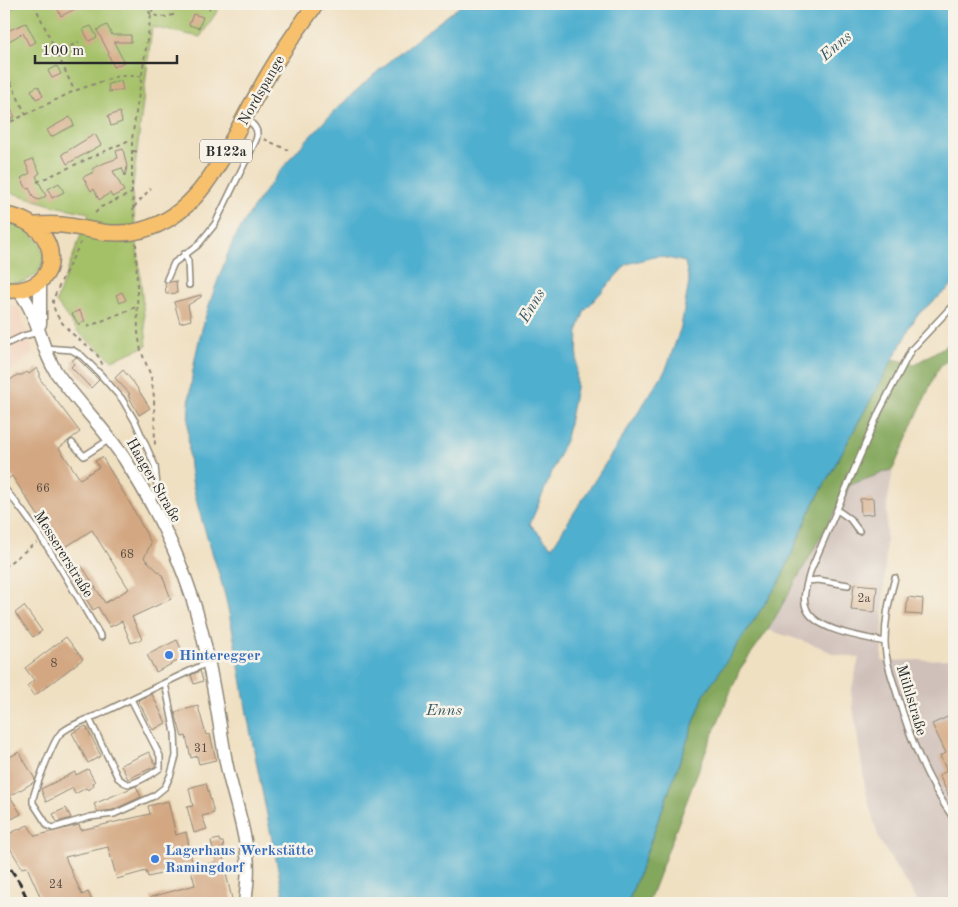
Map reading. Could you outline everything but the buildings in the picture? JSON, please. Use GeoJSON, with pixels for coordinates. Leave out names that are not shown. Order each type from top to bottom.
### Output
{"type":"FeatureCollection","features":[{"type":"Feature","properties":{"kind":"main road","name":"Nordspange"},"geometry":{"type":"LineString","coordinates":[[31,225],[62,225],[80,236],[135,232],[172,218],[197,196],[220,163],[273,67],[316,4]]}},
{"type":"Feature","properties":{"kind":"main road","name":"B122a"},"geometry":{"type":"LineString","coordinates":[[4,215],[20,219],[31,225],[46,239],[50,248]]}},
{"type":"Feature","properties":{"kind":"main road"},"geometry":{"type":"LineString","coordinates":[[11,290],[26,289],[40,280],[50,266],[50,248],[60,236],[80,236]]}},
{"type":"Feature","properties":{"kind":"street","name":"Haager Straße"},"geometry":{"type":"LineString","coordinates":[[40,280],[40,332]]}},
{"type":"Feature","properties":{"kind":"street","name":"Haager Straße"},"geometry":{"type":"LineString","coordinates":[[11,290],[28,303],[40,332],[44,348],[56,371],[110,439],[151,504],[183,574],[200,624],[230,783],[248,855],[245,903]]}},
{"type":"Feature","properties":{"kind":"lane"},"geometry":{"type":"LineString","coordinates":[[167,279],[174,263],[198,245],[215,224],[258,136],[255,126],[244,118]]}},
{"type":"Feature","properties":{"kind":"lane"},"geometry":{"type":"LineString","coordinates":[[184,254],[188,261],[189,285]]}},
{"type":"Feature","properties":{"kind":"lane"},"geometry":{"type":"LineString","coordinates":[[885,642],[822,626],[806,610],[805,595],[810,572],[879,412],[911,350],[954,304]]}},
{"type":"Feature","properties":{"kind":"lane"},"geometry":{"type":"LineString","coordinates":[[4,344],[23,336],[40,332]]}},
{"type":"Feature","properties":{"kind":"lane"},"geometry":{"type":"LineString","coordinates":[[44,348],[76,352],[100,374],[122,399],[136,423],[155,466],[157,486],[151,504]]}},
{"type":"Feature","properties":{"kind":"lane"},"geometry":{"type":"LineString","coordinates":[[72,444],[84,456],[110,439]]}},
{"type":"Feature","properties":{"kind":"lane","name":"Messererstraße"},"geometry":{"type":"LineString","coordinates":[[4,488],[41,540],[101,636]]}},
{"type":"Feature","properties":{"kind":"lane"},"geometry":{"type":"LineString","coordinates":[[837,510],[850,519],[859,531]]}},
{"type":"Feature","properties":{"kind":"lane","name":"Mühlstraße"},"geometry":{"type":"LineString","coordinates":[[895,578],[888,605],[885,642],[888,666],[913,745],[937,793],[954,819]]}},
{"type":"Feature","properties":{"kind":"lane"},"geometry":{"type":"LineString","coordinates":[[808,581],[818,580],[848,585]]}},
{"type":"Feature","properties":{"kind":"lane"},"geometry":{"type":"LineString","coordinates":[[165,682],[175,733],[176,756],[165,787],[154,796],[114,814],[90,817],[50,828],[33,803],[35,792],[58,737],[66,729],[165,682],[208,662]]}},
{"type":"Feature","properties":{"kind":"lane"},"geometry":{"type":"LineString","coordinates":[[89,718],[118,778],[124,783],[130,784],[160,768],[160,756],[130,699]]}},
{"type":"Feature","properties":{"kind":"path"},"geometry":{"type":"LineString","coordinates":[[4,11],[19,4]]}},
{"type":"Feature","properties":{"kind":"path"},"geometry":{"type":"LineString","coordinates":[[34,4],[74,91]]}},
{"type":"Feature","properties":{"kind":"path"},"geometry":{"type":"LineString","coordinates":[[145,4],[151,15]]}},
{"type":"Feature","properties":{"kind":"path"},"geometry":{"type":"LineString","coordinates":[[154,4],[132,139],[132,193],[137,256],[136,307],[138,333],[141,351],[151,376],[154,398],[155,466]]}},
{"type":"Feature","properties":{"kind":"path"},"geometry":{"type":"LineString","coordinates":[[151,15],[166,17],[173,15],[179,4]]}},
{"type":"Feature","properties":{"kind":"path"},"geometry":{"type":"LineString","coordinates":[[192,4],[210,9]]}},
{"type":"Feature","properties":{"kind":"path"},"geometry":{"type":"LineString","coordinates":[[56,53],[79,42]]}},
{"type":"Feature","properties":{"kind":"path"},"geometry":{"type":"LineString","coordinates":[[4,68],[26,115]]}},
{"type":"Feature","properties":{"kind":"path"},"geometry":{"type":"LineString","coordinates":[[4,125],[74,91],[118,76],[141,76]]}},
{"type":"Feature","properties":{"kind":"path"},"geometry":{"type":"LineString","coordinates":[[258,136],[288,150]]}},
{"type":"Feature","properties":{"kind":"path"},"geometry":{"type":"LineString","coordinates":[[37,182],[132,139]]}},
{"type":"Feature","properties":{"kind":"path"},"geometry":{"type":"LineString","coordinates":[[133,151],[141,152]]}},
{"type":"Feature","properties":{"kind":"path"},"geometry":{"type":"LineString","coordinates":[[134,207],[152,188]]}},
{"type":"Feature","properties":{"kind":"path"},"geometry":{"type":"LineString","coordinates":[[95,213],[101,207],[132,193]]}},
{"type":"Feature","properties":{"kind":"path"},"geometry":{"type":"LineString","coordinates":[[80,236],[53,300],[61,322],[71,333],[93,350],[101,360],[103,367],[100,374]]}},
{"type":"Feature","properties":{"kind":"path"},"geometry":{"type":"LineString","coordinates":[[87,327],[136,307]]}},
{"type":"Feature","properties":{"kind":"path"},"geometry":{"type":"LineString","coordinates":[[4,567],[41,540]]}},
{"type":"Feature","properties":{"kind":"shaded area"},"geometry":{"type":"Polygon","coordinates":[[[4,303],[19,307],[33,353],[4,377],[4,303]]]}},
{"type":"Feature","properties":{"kind":"shaded area"},"geometry":{"type":"Polygon","coordinates":[[[893,469],[887,506],[882,661],[954,659],[954,903],[918,903],[879,839],[866,793],[851,693],[859,658],[834,654],[818,646],[768,630],[850,485],[893,469]]]}},
{"type":"Feature","properties":{"kind":"green space"},"geometry":{"type":"Polygon","coordinates":[[[4,4],[222,4],[200,37],[152,27],[132,193],[147,346],[112,360],[79,333],[56,302],[89,213],[54,206],[4,190],[4,4]]]}},
{"type":"Feature","properties":{"kind":"green space"},"geometry":{"type":"Polygon","coordinates":[[[4,221],[27,230],[40,242],[44,255],[41,268],[37,274],[24,282],[4,284],[4,221]]]}},
{"type":"Feature","properties":{"kind":"green space"},"geometry":{"type":"Polygon","coordinates":[[[954,341],[954,356],[941,365],[936,373],[893,469],[850,485],[768,630],[740,669],[705,753],[648,903],[628,903],[704,695],[780,581],[811,509],[893,359],[915,364],[954,341]]]}},
{"type":"Feature","properties":{"kind":"water","name":"Enns"},"geometry":{"type":"Polygon","coordinates":[[[463,4],[954,4],[954,284],[917,315],[811,509],[780,581],[704,695],[628,903],[285,903],[227,604],[199,512],[191,475],[188,432],[194,365],[204,322],[228,253],[234,239],[256,204],[280,171],[336,110],[366,82],[463,4]],[[658,256],[627,264],[585,310],[578,329],[576,388],[566,439],[530,524],[552,547],[666,369],[681,327],[689,282],[685,262],[658,256]]]}},
{"type":"Feature","properties":{"kind":"railway"},"geometry":{"type":"LineString","coordinates":[[4,859],[20,883],[29,903]]}},
{"type":"Feature","properties":{"kind":"place","name":"Hinteregger"},"geometry":{"type":"Point","coordinates":[169,655]}},
{"type":"Feature","properties":{"kind":"place","name":"Lagerhaus Werkstätte Ramingdorf"},"geometry":{"type":"Point","coordinates":[155,859]}}]}
